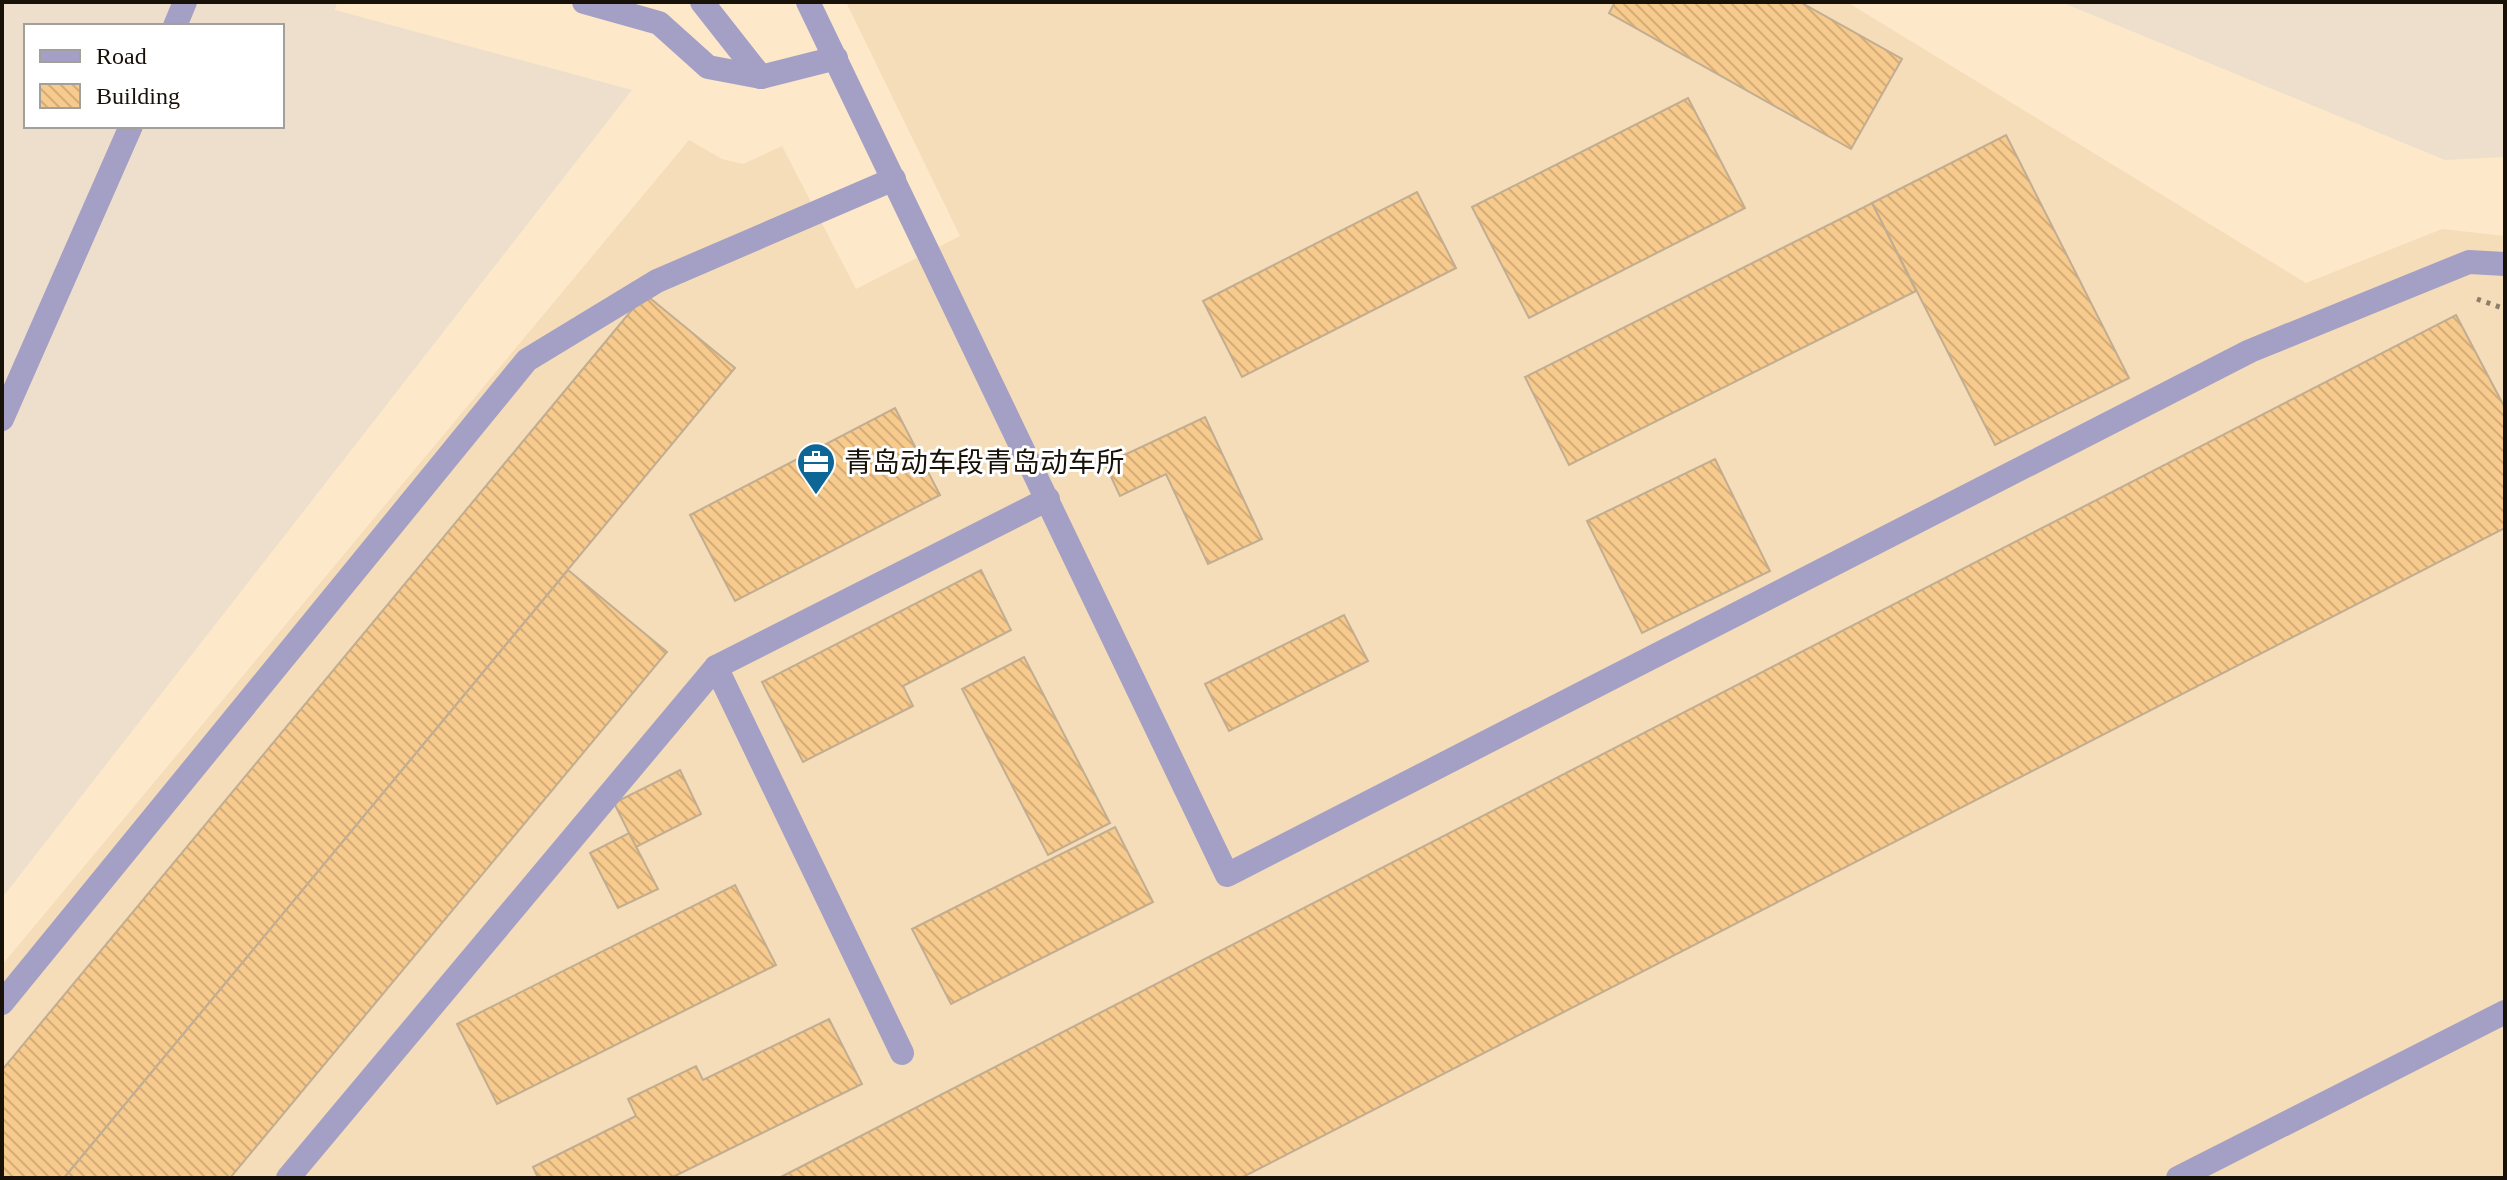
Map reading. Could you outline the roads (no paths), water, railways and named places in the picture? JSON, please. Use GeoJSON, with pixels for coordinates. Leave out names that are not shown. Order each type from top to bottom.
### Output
{"type":"FeatureCollection","features":[{"type":"Feature","properties":{"kind":"street"},"geometry":{"type":"LineString","coordinates":[[176,24],[185,2]]}},
{"type":"Feature","properties":{"kind":"street"},"geometry":{"type":"LineString","coordinates":[[584,2],[659,23],[708,67],[761,77],[836,58]]}},
{"type":"Feature","properties":{"kind":"street"},"geometry":{"type":"LineString","coordinates":[[702,2],[761,77]]}},
{"type":"Feature","properties":{"kind":"street"},"geometry":{"type":"LineString","coordinates":[[808,2],[1227,875],[2250,351],[2469,262],[2505,264]]}},
{"type":"Feature","properties":{"kind":"street"},"geometry":{"type":"LineString","coordinates":[[2,419],[130,128]]}},
{"type":"Feature","properties":{"kind":"street"},"geometry":{"type":"LineString","coordinates":[[2,1003],[527,360],[657,281],[894,179]]}},
{"type":"Feature","properties":{"kind":"street"},"geometry":{"type":"LineString","coordinates":[[288,1178],[716,667],[1048,499]]}},
{"type":"Feature","properties":{"kind":"street"},"geometry":{"type":"LineString","coordinates":[[716,667],[902,1053]]}},
{"type":"Feature","properties":{"kind":"street"},"geometry":{"type":"LineString","coordinates":[[2178,1178],[2505,1012]]}},
{"type":"Feature","properties":{"kind":"place","name":"青岛动车段青岛动车所"},"geometry":{"type":"Point","coordinates":[816,496]}}]}
